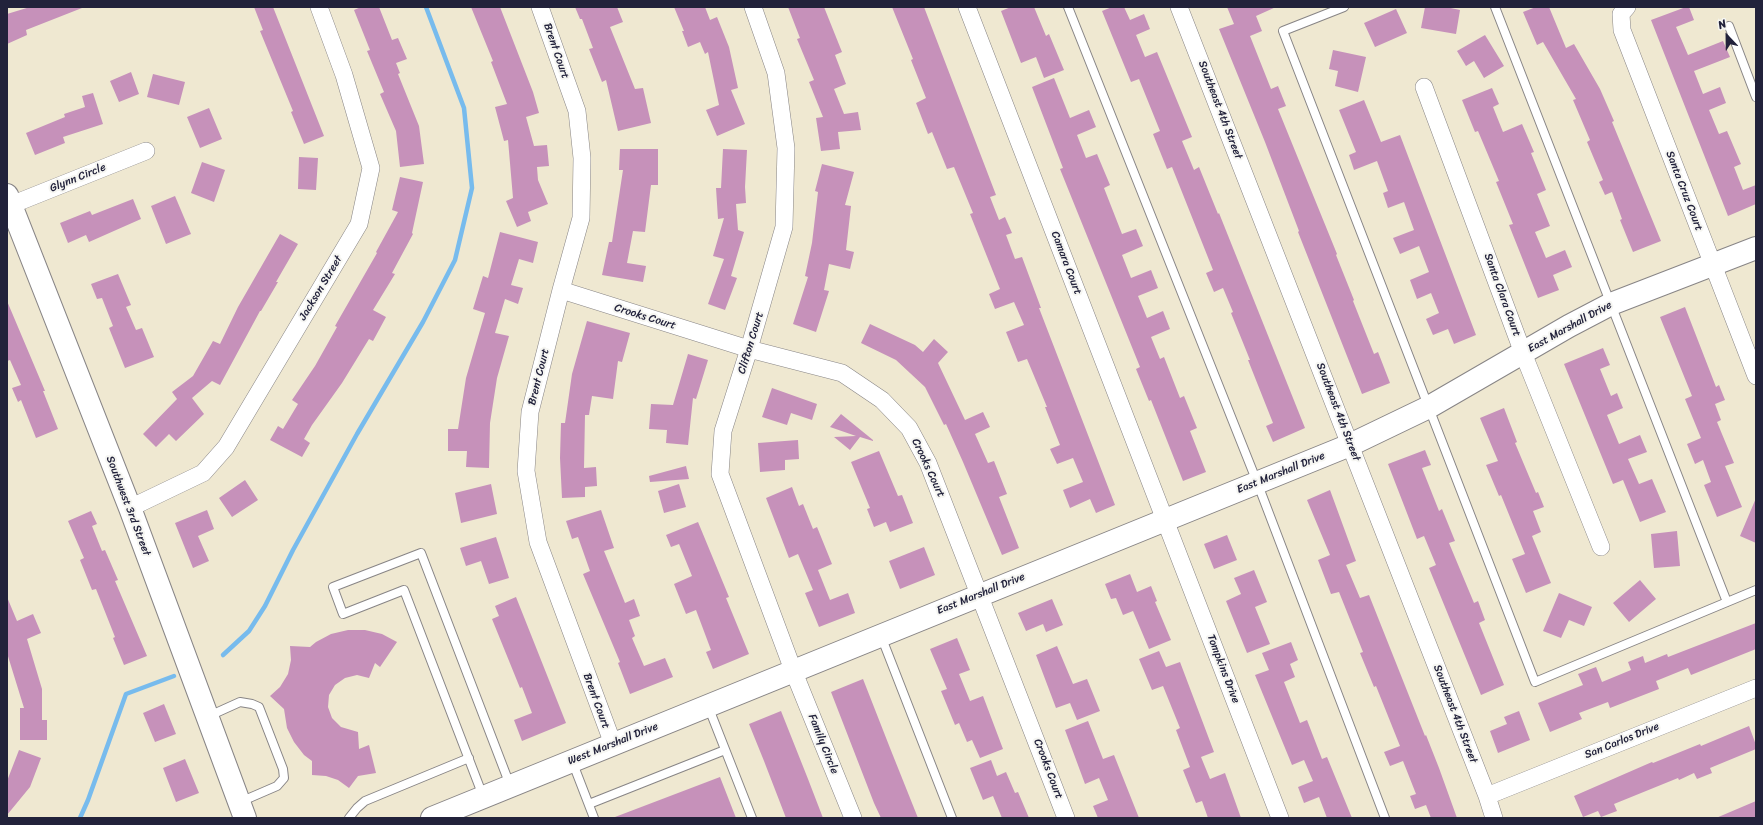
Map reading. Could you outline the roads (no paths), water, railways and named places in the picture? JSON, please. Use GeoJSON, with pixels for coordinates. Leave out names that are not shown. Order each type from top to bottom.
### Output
{"type":"FeatureCollection","features":[{"type":"Feature","properties":{"kind":"main road","name":"Southwest 3rd Street"},"geometry":{"type":"LineString","coordinates":[[9,200],[130,508],[242,810]]}},
{"type":"Feature","properties":{"kind":"main road","name":"East Marshall Drive"},"geometry":{"type":"LineString","coordinates":[[793,670],[1350,445],[1429,407],[1569,326],[1611,304],[1756,248]]}},
{"type":"Feature","properties":{"kind":"main road","name":"West Marshall Drive"},"geometry":{"type":"LineString","coordinates":[[432,818],[461,809],[484,797],[793,670]]}},
{"type":"Feature","properties":{"kind":"street","name":"Jackson Street"},"geometry":{"type":"LineString","coordinates":[[130,508],[203,473],[226,447],[359,224],[371,168],[344,75],[319,7]]}},
{"type":"Feature","properties":{"kind":"street","name":"Brent Court"},"geometry":{"type":"LineString","coordinates":[[540,7],[577,111],[582,158],[581,218],[530,412],[526,471],[538,542],[613,744]]}},
{"type":"Feature","properties":{"kind":"street","name":"Clifton Court"},"geometry":{"type":"LineString","coordinates":[[753,7],[776,73],[786,148],[784,227],[750,349],[723,431],[720,474],[793,670]]}},
{"type":"Feature","properties":{"kind":"street","name":"Camara Court"},"geometry":{"type":"LineString","coordinates":[[967,7],[1165,520]]}},
{"type":"Feature","properties":{"kind":"street","name":"Southeast 4th Street"},"geometry":{"type":"LineString","coordinates":[[1179,7],[1487,796],[1494,818]]}},
{"type":"Feature","properties":{"kind":"street","name":"Santa Cruz Court"},"geometry":{"type":"LineString","coordinates":[[1627,7],[1621,14],[1622,30],[1756,376]]}},
{"type":"Feature","properties":{"kind":"street","name":"Santa Clara Court"},"geometry":{"type":"LineString","coordinates":[[1424,87],[1523,353],[1601,547]]}},
{"type":"Feature","properties":{"kind":"street","name":"Glynn Circle"},"geometry":{"type":"LineString","coordinates":[[9,200],[146,151]]}},
{"type":"Feature","properties":{"kind":"street","name":"Crooks Court"},"geometry":{"type":"LineString","coordinates":[[561,290],[750,349],[842,373],[882,400],[909,428],[928,463],[1066,818]]}},
{"type":"Feature","properties":{"kind":"street","name":"Tompkins Drive"},"geometry":{"type":"LineString","coordinates":[[1165,520],[1280,818]]}},
{"type":"Feature","properties":{"kind":"street","name":"Family Circle"},"geometry":{"type":"LineString","coordinates":[[793,670],[853,818]]}},
{"type":"Feature","properties":{"kind":"street","name":"San Carlos Drive"},"geometry":{"type":"LineString","coordinates":[[1487,796],[1756,688]]}},
{"type":"Feature","properties":{"kind":"lane"},"geometry":{"type":"LineString","coordinates":[[1068,7],[1257,482],[1385,818]]}},
{"type":"Feature","properties":{"kind":"lane"},"geometry":{"type":"LineString","coordinates":[[1344,7],[1283,31],[1535,682],[1756,590]]}},
{"type":"Feature","properties":{"kind":"lane"},"geometry":{"type":"LineString","coordinates":[[1495,7],[1727,602]]}},
{"type":"Feature","properties":{"kind":"lane"},"geometry":{"type":"LineString","coordinates":[[1729,26],[1756,97]]}},
{"type":"Feature","properties":{"kind":"lane"},"geometry":{"type":"LineString","coordinates":[[484,797],[404,590],[343,614],[333,587],[421,553],[511,786]]}},
{"type":"Feature","properties":{"kind":"lane"},"geometry":{"type":"LineString","coordinates":[[881,635],[952,818]]}},
{"type":"Feature","properties":{"kind":"lane"},"geometry":{"type":"LineString","coordinates":[[207,716],[240,702],[259,707],[283,769],[284,778],[277,786],[242,810]]}},
{"type":"Feature","properties":{"kind":"lane"},"geometry":{"type":"LineString","coordinates":[[708,705],[752,818]]}},
{"type":"Feature","properties":{"kind":"lane"},"geometry":{"type":"LineString","coordinates":[[589,804],[725,750]]}},
{"type":"Feature","properties":{"kind":"lane"},"geometry":{"type":"LineString","coordinates":[[350,818],[357,808],[365,801],[469,758]]}},
{"type":"Feature","properties":{"kind":"lane"},"geometry":{"type":"LineString","coordinates":[[572,761],[594,818]]}},
{"type":"Feature","properties":{"kind":"waterway"},"geometry":{"type":"LineString","coordinates":[[223,655],[249,631],[265,606],[293,550],[357,434],[423,322],[455,260],[472,188],[464,108],[426,7]]}},
{"type":"Feature","properties":{"kind":"waterway"},"geometry":{"type":"LineString","coordinates":[[80,818],[88,800],[126,694],[174,676]]}}]}
